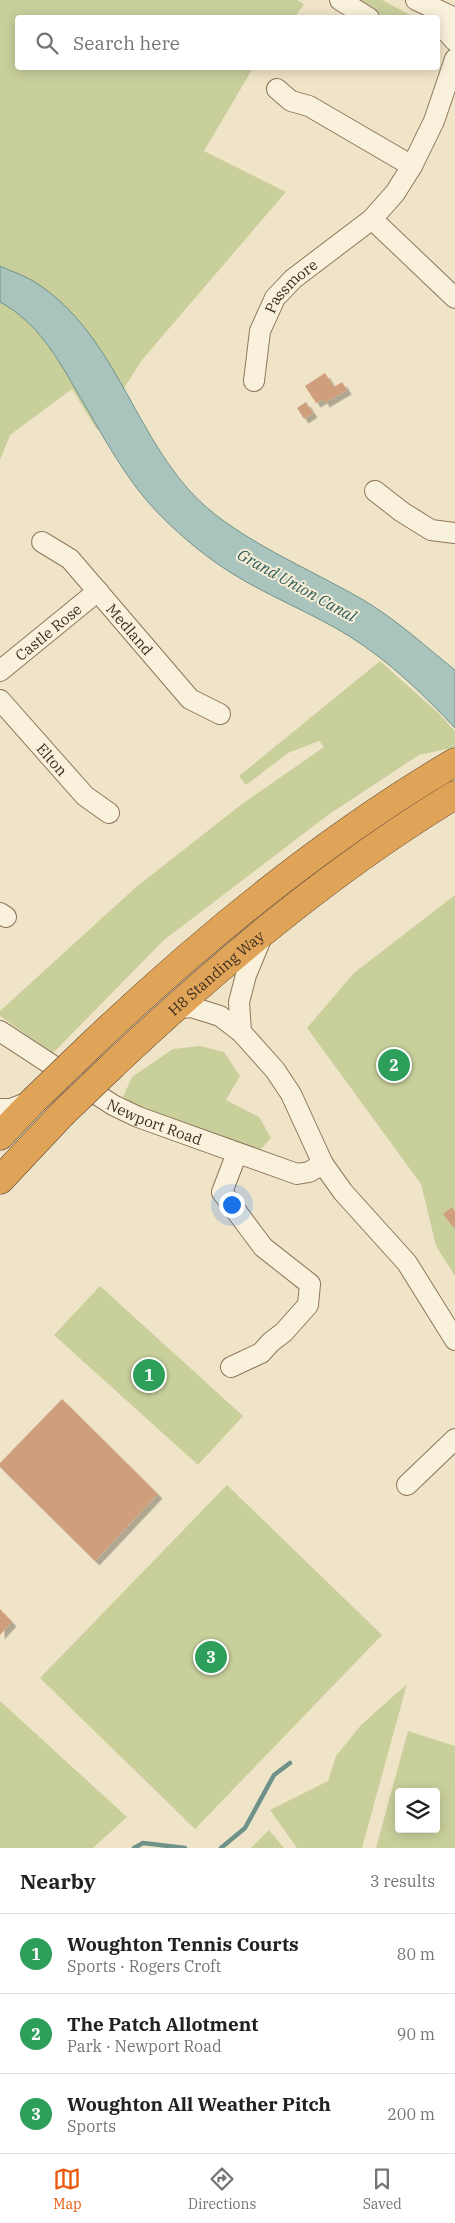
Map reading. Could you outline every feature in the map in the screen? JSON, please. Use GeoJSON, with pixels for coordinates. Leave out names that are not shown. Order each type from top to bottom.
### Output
{"type":"FeatureCollection","features":[{"type":"Feature","properties":{"kind":"highway","name":"H8 Standing Way"},"geometry":{"type":"LineString","coordinates":[[0,1136],[34,1100],[159,981],[253,902],[344,833],[446,767]]}},
{"type":"Feature","properties":{"kind":"highway","name":"H8 Standing Way"},"geometry":{"type":"LineString","coordinates":[[0,1180],[62,1114],[172,1009],[264,930],[357,859],[454,796]]}},
{"type":"Feature","properties":{"kind":"street"},"geometry":{"type":"LineString","coordinates":[[340,0],[364,15]]}},
{"type":"Feature","properties":{"kind":"street"},"geometry":{"type":"LineString","coordinates":[[416,0],[430,15]]}},
{"type":"Feature","properties":{"kind":"street"},"geometry":{"type":"LineString","coordinates":[[416,0],[455,18]]}},
{"type":"Feature","properties":{"kind":"street"},"geometry":{"type":"LineString","coordinates":[[440,24],[455,41]]}},
{"type":"Feature","properties":{"kind":"street","name":"Passmore"},"geometry":{"type":"LineString","coordinates":[[443,113],[450,61]]}},
{"type":"Feature","properties":{"kind":"street","name":"Passmore"},"geometry":{"type":"LineString","coordinates":[[254,381],[260,331],[275,298],[293,279],[372,218],[395,193],[443,113],[455,85]]}},
{"type":"Feature","properties":{"kind":"street"},"geometry":{"type":"LineString","coordinates":[[278,89],[291,101],[309,106],[412,166]]}},
{"type":"Feature","properties":{"kind":"street"},"geometry":{"type":"LineString","coordinates":[[372,218],[455,298]]}},
{"type":"Feature","properties":{"kind":"street"},"geometry":{"type":"LineString","coordinates":[[375,491],[402,512],[431,530],[455,533]]}},
{"type":"Feature","properties":{"kind":"street","name":"Medland"},"geometry":{"type":"LineString","coordinates":[[42,542],[70,559],[190,699],[220,714]]}},
{"type":"Feature","properties":{"kind":"street","name":"Castle Rose"},"geometry":{"type":"LineString","coordinates":[[0,671],[98,591]]}},
{"type":"Feature","properties":{"kind":"street","name":"Elton"},"geometry":{"type":"LineString","coordinates":[[0,700],[85,796],[108,812]]}},
{"type":"Feature","properties":{"kind":"street"},"geometry":{"type":"LineString","coordinates":[[241,1032],[239,1002],[246,975],[264,930]]}},
{"type":"Feature","properties":{"kind":"street"},"geometry":{"type":"LineString","coordinates":[[172,1009],[191,1007],[220,1016],[241,1032],[274,1070],[292,1094],[323,1164],[343,1192],[407,1263],[455,1340]]}},
{"type":"Feature","properties":{"kind":"street","name":"Newport Road"},"geometry":{"type":"LineString","coordinates":[[0,1031],[113,1105],[138,1117],[297,1174],[309,1172],[323,1164]]}},
{"type":"Feature","properties":{"kind":"street"},"geometry":{"type":"LineString","coordinates":[[0,1109],[10,1109],[34,1100]]}},
{"type":"Feature","properties":{"kind":"street"},"geometry":{"type":"LineString","coordinates":[[231,1367],[261,1353],[284,1332],[308,1305],[310,1284],[264,1247],[222,1192],[237,1153]]}},
{"type":"Feature","properties":{"kind":"street"},"geometry":{"type":"LineString","coordinates":[[406,1485],[455,1439]]}},
{"type":"Feature","properties":{"kind":"green space"},"geometry":{"type":"Polygon","coordinates":[[[0,0],[297,0],[304,4],[296,15],[15,15],[15,70],[252,70],[204,151],[286,192],[142,360],[97,430],[72,389],[10,435],[0,460],[0,0]]]}},
{"type":"Feature","properties":{"kind":"green space"},"geometry":{"type":"Polygon","coordinates":[[[356,0],[382,0],[410,15],[382,15],[356,0]]]}},
{"type":"Feature","properties":{"kind":"green space"},"geometry":{"type":"Polygon","coordinates":[[[380,661],[437,712],[455,731],[455,747],[419,755],[328,815],[164,940],[53,1053],[0,1016],[0,1011],[135,888],[242,804],[324,747],[319,741],[288,753],[246,785],[239,776],[380,661]]]}},
{"type":"Feature","properties":{"kind":"green space"},"geometry":{"type":"Polygon","coordinates":[[[455,895],[455,1276],[436,1246],[421,1184],[307,1028],[354,973],[455,895]]]}},
{"type":"Feature","properties":{"kind":"green space"},"geometry":{"type":"Polygon","coordinates":[[[200,1046],[224,1052],[240,1076],[226,1100],[259,1117],[271,1138],[260,1150],[144,1112],[123,1097],[132,1077],[173,1049],[200,1046]]]}},
{"type":"Feature","properties":{"kind":"green space"},"geometry":{"type":"Polygon","coordinates":[[[100,1286],[243,1416],[198,1465],[54,1335],[100,1286]]]}},
{"type":"Feature","properties":{"kind":"green space"},"geometry":{"type":"Polygon","coordinates":[[[227,1485],[382,1635],[195,1829],[40,1678],[227,1485]]]}},
{"type":"Feature","properties":{"kind":"green space"},"geometry":{"type":"Polygon","coordinates":[[[407,1684],[362,1848],[297,1848],[270,1810],[328,1781],[336,1756],[361,1725],[407,1684]]]}},
{"type":"Feature","properties":{"kind":"green space"},"geometry":{"type":"Polygon","coordinates":[[[0,1701],[127,1817],[93,1848],[0,1848],[0,1701]]]}},
{"type":"Feature","properties":{"kind":"green space"},"geometry":{"type":"Polygon","coordinates":[[[408,1731],[455,1746],[455,1848],[376,1848],[408,1731]]]}},
{"type":"Feature","properties":{"kind":"green space"},"geometry":{"type":"Polygon","coordinates":[[[269,1830],[284,1848],[251,1848],[269,1830]]]}},
{"type":"Feature","properties":{"kind":"water","name":"Grand Union Canal"},"geometry":{"type":"Polygon","coordinates":[[[0,266],[38,284],[63,304],[85,328],[120,381],[169,465],[189,490],[206,507],[248,537],[377,608],[455,670],[455,728],[431,703],[378,656],[335,628],[233,574],[178,533],[162,517],[137,489],[126,473],[45,341],[25,320],[0,302],[0,266]]]}},
{"type":"Feature","properties":{"kind":"building"},"geometry":{"type":"Polygon","coordinates":[[[325,373],[334,387],[342,382],[347,390],[325,403],[323,399],[316,403],[305,386],[325,373]]]}},
{"type":"Feature","properties":{"kind":"building"},"geometry":{"type":"Polygon","coordinates":[[[306,402],[313,413],[304,419],[297,408],[306,402]]]}},
{"type":"Feature","properties":{"kind":"building"},"geometry":{"type":"Polygon","coordinates":[[[452,1207],[455,1212],[455,1225],[453,1227],[443,1214],[452,1207]]]}},
{"type":"Feature","properties":{"kind":"building"},"geometry":{"type":"Polygon","coordinates":[[[62,1399],[158,1494],[95,1561],[0,1467],[0,1463],[62,1399]]]}},
{"type":"Feature","properties":{"kind":"building"},"geometry":{"type":"Polygon","coordinates":[[[0,1609],[12,1622],[0,1635],[0,1609]]]}},
{"type":"Feature","properties":{"kind":"waterway"},"geometry":{"type":"LineString","coordinates":[[221,1848],[245,1828],[274,1775],[290,1763]]}},
{"type":"Feature","properties":{"kind":"waterway"},"geometry":{"type":"LineString","coordinates":[[134,1848],[143,1843],[185,1848]]}},
{"type":"Feature","properties":{"kind":"place","name":"The Patch Allotment"},"geometry":{"type":"Point","coordinates":[394,1065]}},
{"type":"Feature","properties":{"kind":"place","name":"Woughton Tennis Courts"},"geometry":{"type":"Point","coordinates":[149,1375]}},
{"type":"Feature","properties":{"kind":"place","name":"Woughton All Weather Pitch"},"geometry":{"type":"Point","coordinates":[211,1657]}}]}
